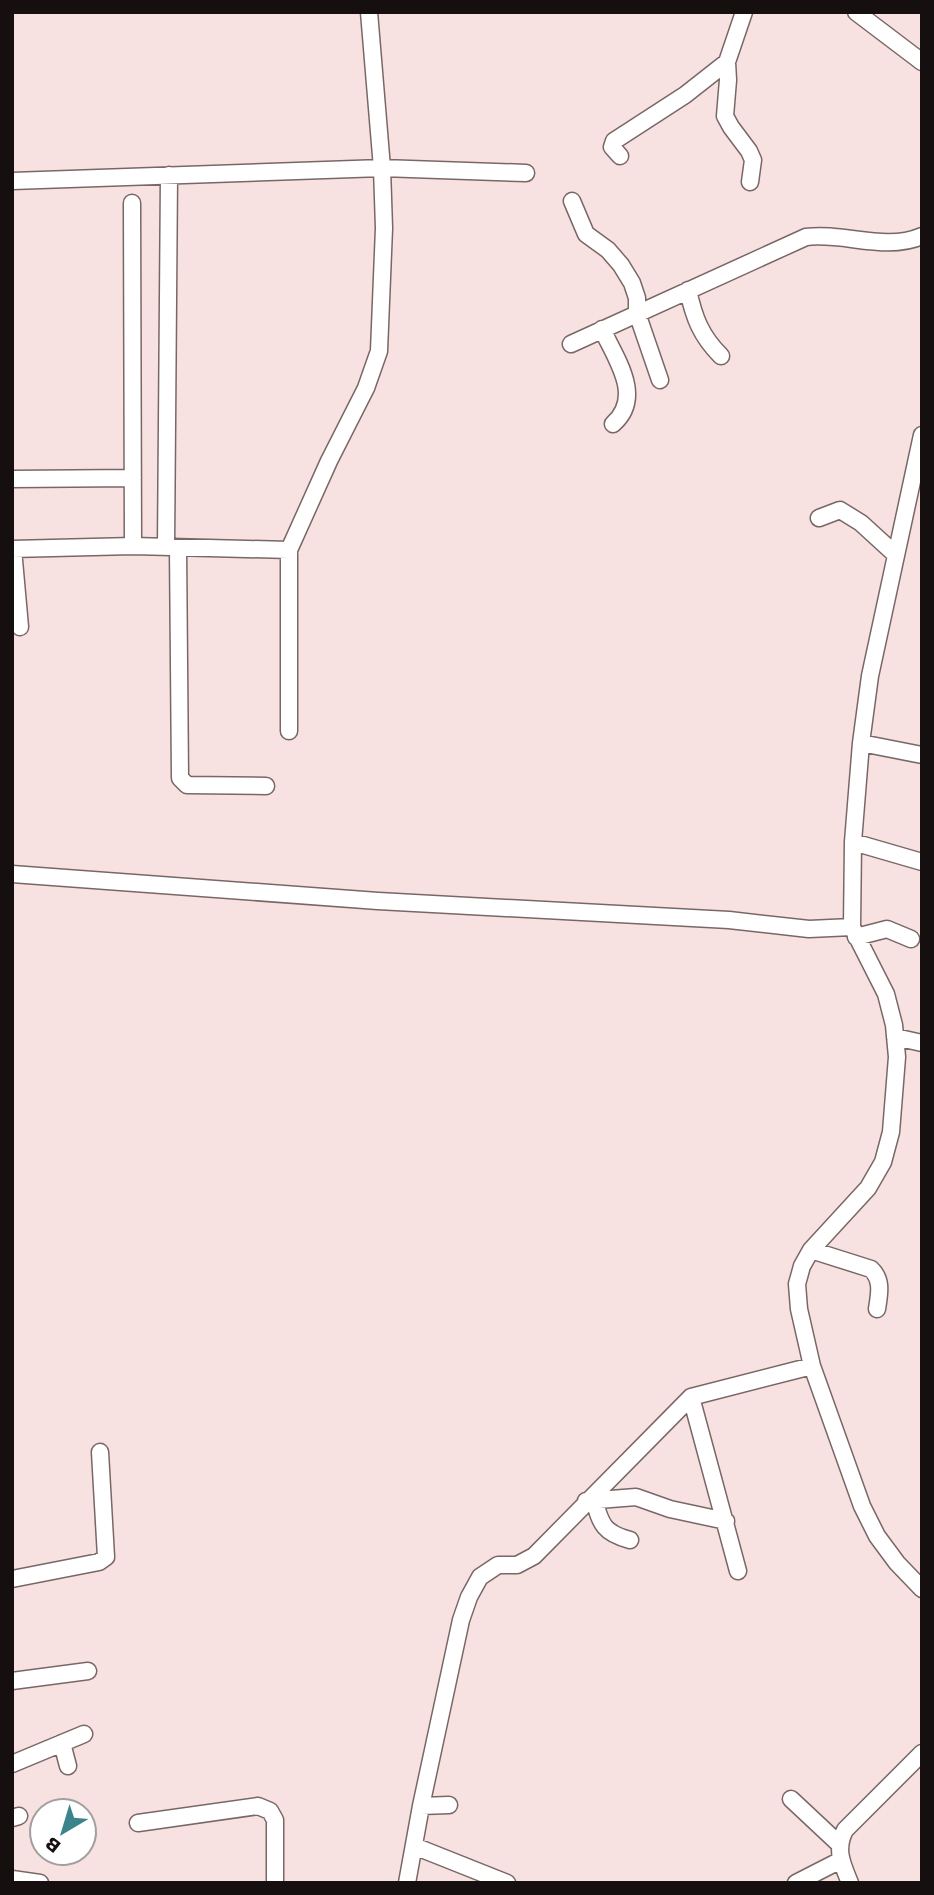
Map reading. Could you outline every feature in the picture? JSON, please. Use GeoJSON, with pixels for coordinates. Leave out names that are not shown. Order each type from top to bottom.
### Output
{"type":"FeatureCollection","features":[{"type":"Feature","properties":{"kind":"street"},"geometry":{"type":"LineString","coordinates":[[289,731],[289,550],[366,388],[379,351],[384,228],[382,168],[369,12]]}},
{"type":"Feature","properties":{"kind":"street"},"geometry":{"type":"LineString","coordinates":[[744,12],[727,62],[729,80],[725,116],[749,151],[752,160],[750,181]]}},
{"type":"Feature","properties":{"kind":"street"},"geometry":{"type":"LineString","coordinates":[[856,12],[922,62]]}},
{"type":"Feature","properties":{"kind":"street"},"geometry":{"type":"LineString","coordinates":[[620,156],[612,147],[614,141],[685,95],[727,62]]}},
{"type":"Feature","properties":{"kind":"street"},"geometry":{"type":"LineString","coordinates":[[12,181],[382,168],[526,173]]}},
{"type":"Feature","properties":{"kind":"street"},"geometry":{"type":"LineString","coordinates":[[169,175],[172,547],[180,778],[187,785],[266,786]]}},
{"type":"Feature","properties":{"kind":"street"},"geometry":{"type":"LineString","coordinates":[[572,201],[586,234],[608,250],[632,283],[637,313],[660,380]]}},
{"type":"Feature","properties":{"kind":"street"},"geometry":{"type":"LineString","coordinates":[[132,203],[133,546]]}},
{"type":"Feature","properties":{"kind":"street"},"geometry":{"type":"LineString","coordinates":[[571,344],[806,237],[823,235],[880,243],[922,236]]}},
{"type":"Feature","properties":{"kind":"street"},"geometry":{"type":"LineString","coordinates":[[688,290],[699,329],[721,356]]}},
{"type":"Feature","properties":{"kind":"street"},"geometry":{"type":"LineString","coordinates":[[603,329],[629,393],[621,417],[613,424]]}},
{"type":"Feature","properties":{"kind":"street"},"geometry":{"type":"LineString","coordinates":[[922,435],[870,676],[861,743],[853,842],[854,932],[886,994],[894,1025],[897,1057],[891,1132],[883,1162],[868,1188],[811,1251],[802,1266],[797,1284],[799,1309],[812,1366],[862,1506],[877,1536],[897,1563],[922,1589]]}},
{"type":"Feature","properties":{"kind":"street"},"geometry":{"type":"LineString","coordinates":[[12,479],[132,478]]}},
{"type":"Feature","properties":{"kind":"street"},"geometry":{"type":"LineString","coordinates":[[819,518],[840,510],[850,515],[896,555]]}},
{"type":"Feature","properties":{"kind":"street"},"geometry":{"type":"LineString","coordinates":[[20,627],[13,549],[133,546],[289,550]]}},
{"type":"Feature","properties":{"kind":"street"},"geometry":{"type":"LineString","coordinates":[[861,743],[922,755]]}},
{"type":"Feature","properties":{"kind":"street"},"geometry":{"type":"LineString","coordinates":[[853,842],[922,862]]}},
{"type":"Feature","properties":{"kind":"street"},"geometry":{"type":"LineString","coordinates":[[12,874],[353,899],[729,920],[854,932],[887,929],[911,939]]}},
{"type":"Feature","properties":{"kind":"street"},"geometry":{"type":"LineString","coordinates":[[895,1037],[922,1043]]}},
{"type":"Feature","properties":{"kind":"street"},"geometry":{"type":"LineString","coordinates":[[811,1251],[871,1269],[876,1274],[880,1288],[877,1309]]}},
{"type":"Feature","properties":{"kind":"street"},"geometry":{"type":"LineString","coordinates":[[407,1883],[461,1620],[480,1577],[498,1565],[517,1565],[534,1556],[691,1396],[812,1366]]}},
{"type":"Feature","properties":{"kind":"street"},"geometry":{"type":"LineString","coordinates":[[691,1396],[738,1571]]}},
{"type":"Feature","properties":{"kind":"street"},"geometry":{"type":"LineString","coordinates":[[12,1579],[99,1562],[106,1557],[100,1452]]}},
{"type":"Feature","properties":{"kind":"street"},"geometry":{"type":"LineString","coordinates":[[590,1501],[636,1497],[670,1509],[726,1521]]}},
{"type":"Feature","properties":{"kind":"street"},"geometry":{"type":"LineString","coordinates":[[590,1501],[606,1530],[630,1540]]}},
{"type":"Feature","properties":{"kind":"street"},"geometry":{"type":"LineString","coordinates":[[12,1681],[88,1671]]}},
{"type":"Feature","properties":{"kind":"street"},"geometry":{"type":"LineString","coordinates":[[12,1763],[84,1734]]}},
{"type":"Feature","properties":{"kind":"street"},"geometry":{"type":"LineString","coordinates":[[62,1743],[68,1766]]}},
{"type":"Feature","properties":{"kind":"street"},"geometry":{"type":"LineString","coordinates":[[838,1843],[851,1823],[922,1753]]}},
{"type":"Feature","properties":{"kind":"street"},"geometry":{"type":"LineString","coordinates":[[791,1800],[838,1843],[850,1883]]}},
{"type":"Feature","properties":{"kind":"street"},"geometry":{"type":"LineString","coordinates":[[421,1806],[449,1805]]}},
{"type":"Feature","properties":{"kind":"street"},"geometry":{"type":"LineString","coordinates":[[138,1823],[258,1806],[270,1811],[275,1821],[275,1883]]}},
{"type":"Feature","properties":{"kind":"street"},"geometry":{"type":"LineString","coordinates":[[414,1846],[507,1883]]}},
{"type":"Feature","properties":{"kind":"street"},"geometry":{"type":"LineString","coordinates":[[796,1883],[841,1860]]}},
{"type":"Feature","properties":{"kind":"street"},"geometry":{"type":"LineString","coordinates":[[12,1879],[40,1883]]}}]}
